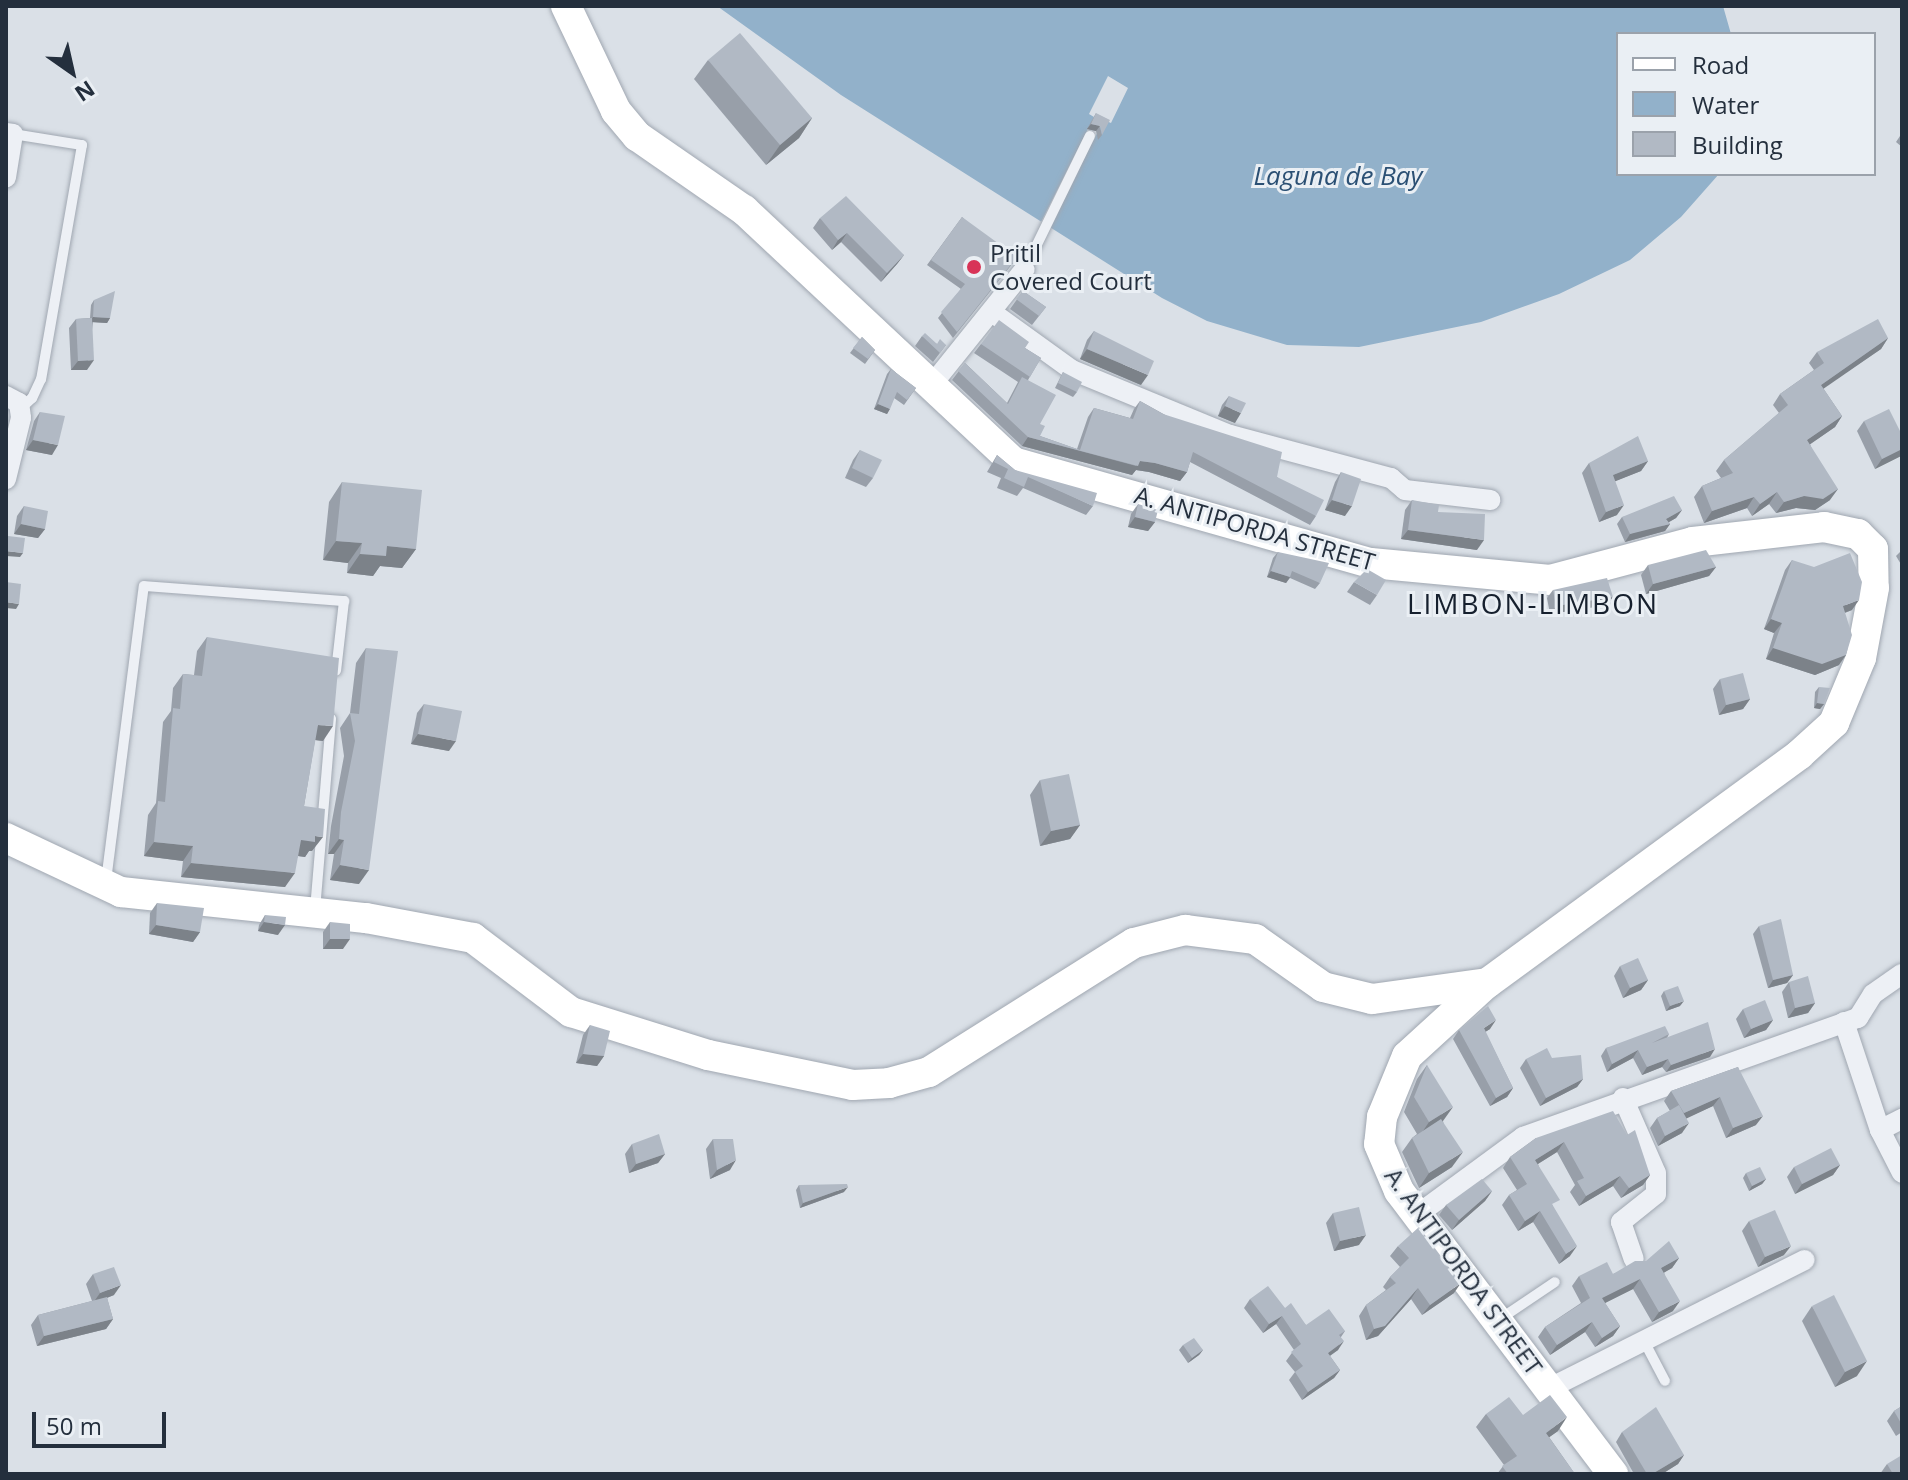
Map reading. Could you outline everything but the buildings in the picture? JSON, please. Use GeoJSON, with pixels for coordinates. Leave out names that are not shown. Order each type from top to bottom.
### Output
{"type":"FeatureCollection","features":[{"type":"Feature","properties":{"kind":"street","name":"A. ANTIPORDA STREET"},"geometry":{"type":"LineString","coordinates":[[566,6],[616,111],[637,136],[744,210],[1013,462],[1371,563],[1550,580],[1693,542],[1754,533],[1843,529],[1866,540],[1875,557],[1870,617],[1861,658],[1834,723],[1799,755],[1487,983],[1407,1056],[1385,1107],[1380,1133],[1382,1158],[1417,1215],[1613,1474]]}},
{"type":"Feature","properties":{"kind":"street"},"geometry":{"type":"LineString","coordinates":[[6,177],[10,133]]}},
{"type":"Feature","properties":{"kind":"street"},"geometry":{"type":"LineString","coordinates":[[930,387],[993,313],[1025,269]]}},
{"type":"Feature","properties":{"kind":"street"},"geometry":{"type":"LineString","coordinates":[[993,313],[1072,370],[1230,435],[1391,478],[1405,490],[1490,500]]}},
{"type":"Feature","properties":{"kind":"street"},"geometry":{"type":"LineString","coordinates":[[6,476],[13,402]]}},
{"type":"Feature","properties":{"kind":"street"},"geometry":{"type":"LineString","coordinates":[[6,838],[106,887],[314,915],[366,918],[473,938],[571,1012],[708,1055],[853,1085],[889,1083],[929,1072],[1134,943],[1185,930],[1255,939],[1323,987],[1372,999],[1487,983]]}},
{"type":"Feature","properties":{"kind":"street"},"geometry":{"type":"LineString","coordinates":[[1417,1215],[1523,1137],[1623,1098],[1858,1018],[1873,994],[1902,974]]}},
{"type":"Feature","properties":{"kind":"street"},"geometry":{"type":"LineString","coordinates":[[1844,1022],[1880,1130],[1902,1173]]}},
{"type":"Feature","properties":{"kind":"street"},"geometry":{"type":"LineString","coordinates":[[1623,1098],[1656,1173],[1656,1194],[1621,1222],[1634,1259]]}},
{"type":"Feature","properties":{"kind":"street"},"geometry":{"type":"LineString","coordinates":[[1880,1130],[1902,1119]]}},
{"type":"Feature","properties":{"kind":"street"},"geometry":{"type":"LineString","coordinates":[[1550,1388],[1805,1260]]}},
{"type":"Feature","properties":{"kind":"lane"},"geometry":{"type":"LineString","coordinates":[[10,133],[82,145],[41,379],[32,398],[13,402]]}},
{"type":"Feature","properties":{"kind":"lane"},"geometry":{"type":"LineString","coordinates":[[1025,269],[1090,136]]}},
{"type":"Feature","properties":{"kind":"lane"},"geometry":{"type":"LineString","coordinates":[[106,887],[144,586],[344,601],[335,682]]}},
{"type":"Feature","properties":{"kind":"lane"},"geometry":{"type":"LineString","coordinates":[[314,915],[331,711]]}},
{"type":"Feature","properties":{"kind":"lane"},"geometry":{"type":"LineString","coordinates":[[1498,1320],[1555,1282]]}},
{"type":"Feature","properties":{"kind":"lane"},"geometry":{"type":"LineString","coordinates":[[1644,1341],[1665,1381]]}},
{"type":"Feature","properties":{"kind":"water","name":"Laguna de Bay"},"geometry":{"type":"Polygon","coordinates":[[[717,6],[1723,6],[1730,32],[1616,32],[1616,176],[1717,176],[1681,217],[1630,260],[1559,294],[1481,322],[1359,347],[1287,345],[1207,321],[1162,298],[841,95],[717,6]]]}},
{"type":"Feature","properties":{"kind":"pier"},"geometry":{"type":"Polygon","coordinates":[[[1108,76],[1128,88],[1111,123],[1104,120],[1048,227],[1041,222],[1094,117],[1089,114],[1108,76]]]}},
{"type":"Feature","properties":{"kind":"place","name":"Pritil Covered Court"},"geometry":{"type":"Point","coordinates":[974,267]}},
{"type":"Feature","properties":{"kind":"district","name":"LIMBON-LIMBON"},"geometry":{"type":"Point","coordinates":[1533,603]}}]}
